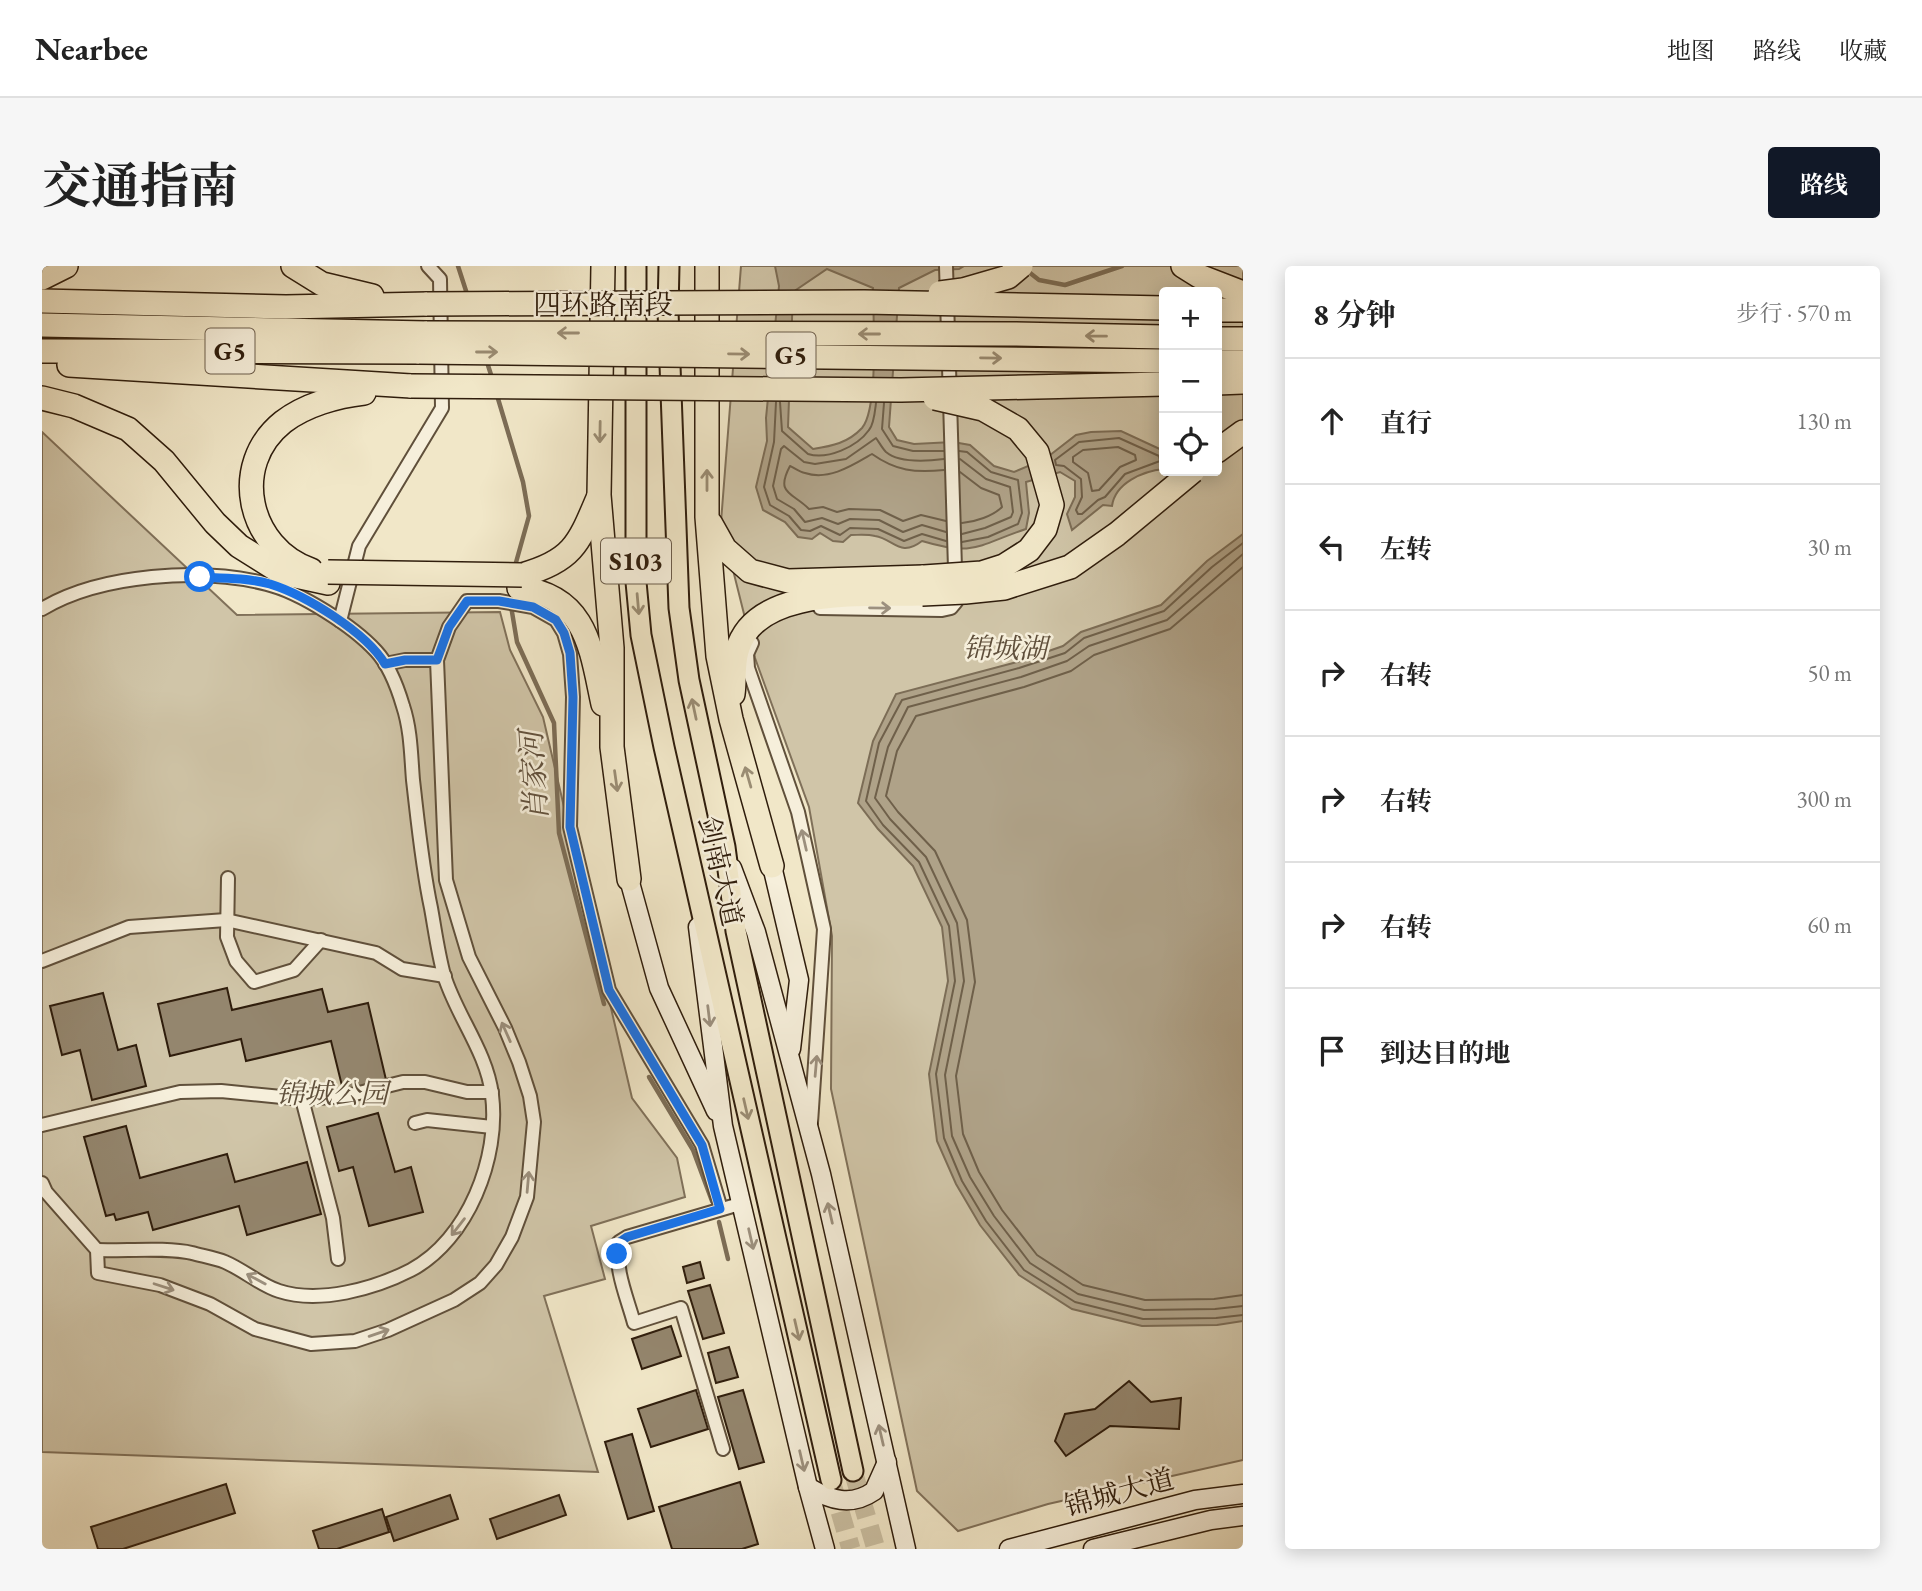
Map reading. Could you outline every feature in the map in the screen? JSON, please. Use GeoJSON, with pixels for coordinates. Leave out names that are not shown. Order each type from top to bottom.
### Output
{"type":"FeatureCollection","features":[{"type":"Feature","properties":{"kind":"highway"},"geometry":{"type":"LineString","coordinates":[[42,278],[66,266]]}},
{"type":"Feature","properties":{"kind":"highway"},"geometry":{"type":"LineString","coordinates":[[293,266],[322,284],[358,295],[427,304]]}},
{"type":"Feature","properties":{"kind":"highway"},"geometry":{"type":"LineString","coordinates":[[603,266],[599,495],[612,648],[611,747]]}},
{"type":"Feature","properties":{"kind":"highway","name":"剑南大道"},"geometry":{"type":"LineString","coordinates":[[636,266],[636,582],[641,635],[831,1480]]}},
{"type":"Feature","properties":{"kind":"highway","name":"剑南大道"},"geometry":{"type":"LineString","coordinates":[[669,266],[679,608],[688,680],[725,847],[736,931],[853,1471]]}},
{"type":"Feature","properties":{"kind":"highway"},"geometry":{"type":"LineString","coordinates":[[707,266],[707,517],[718,656],[732,719],[772,866]]}},
{"type":"Feature","properties":{"kind":"highway"},"geometry":{"type":"LineString","coordinates":[[864,302],[963,290],[1008,277],[1021,266]]}},
{"type":"Feature","properties":{"kind":"highway"},"geometry":{"type":"LineString","coordinates":[[1183,266],[1199,276],[1243,293]]}},
{"type":"Feature","properties":{"kind":"highway"},"geometry":{"type":"LineString","coordinates":[[42,300],[286,307],[864,302],[1159,308]]}},
{"type":"Feature","properties":{"kind":"highway"},"geometry":{"type":"LineString","coordinates":[[1222,310],[1243,310]]}},
{"type":"Feature","properties":{"kind":"highway","name":"四环路南段"},"geometry":{"type":"LineString","coordinates":[[42,325],[423,342],[1159,361]]}},
{"type":"Feature","properties":{"kind":"highway","name":"四环路南段"},"geometry":{"type":"LineString","coordinates":[[42,351],[423,342],[1014,334],[1159,337]]}},
{"type":"Feature","properties":{"kind":"highway"},"geometry":{"type":"LineString","coordinates":[[1222,338],[1243,339]]}},
{"type":"Feature","properties":{"kind":"highway"},"geometry":{"type":"LineString","coordinates":[[42,362],[411,386],[901,390],[1159,384]]}},
{"type":"Feature","properties":{"kind":"highway"},"geometry":{"type":"LineString","coordinates":[[1222,362],[1243,362]]}},
{"type":"Feature","properties":{"kind":"highway"},"geometry":{"type":"LineString","coordinates":[[1222,383],[1243,382]]}},
{"type":"Feature","properties":{"kind":"highway"},"geometry":{"type":"LineString","coordinates":[[328,578],[288,559],[273,547],[264,533],[251,497],[251,478],[257,460],[267,441],[283,423],[303,411],[341,395],[411,386]]}},
{"type":"Feature","properties":{"kind":"highway"},"geometry":{"type":"LineString","coordinates":[[732,719],[737,650],[750,626],[776,607],[804,598],[923,586],[982,573],[1004,566],[1030,550],[1045,528],[1052,505],[1047,480],[1037,452],[1018,429],[983,409],[901,390]]}},
{"type":"Feature","properties":{"kind":"highway"},"geometry":{"type":"LineString","coordinates":[[42,398],[74,406],[128,429],[164,461],[220,528],[239,546],[282,573],[515,592],[533,590],[559,601],[584,628],[593,656],[611,747],[629,879]]}},
{"type":"Feature","properties":{"kind":"highway"},"geometry":{"type":"LineString","coordinates":[[1222,447],[1243,432]]}},
{"type":"Feature","properties":{"kind":"highway"},"geometry":{"type":"LineString","coordinates":[[707,517],[725,549],[750,571],[788,581],[923,586],[965,592],[1004,588],[1070,567],[1117,534],[1187,476]]}},
{"type":"Feature","properties":{"kind":"highway"},"geometry":{"type":"LineString","coordinates":[[515,592],[543,569],[562,559],[581,539],[599,495]]}},
{"type":"Feature","properties":{"kind":"main road"},"geometry":{"type":"LineString","coordinates":[[725,847],[756,932],[810,1133],[906,1549]]}},
{"type":"Feature","properties":{"kind":"main road"},"geometry":{"type":"LineString","coordinates":[[688,851],[723,1126],[825,1549]]}},
{"type":"Feature","properties":{"kind":"main road"},"geometry":{"type":"LineString","coordinates":[[772,866],[799,980],[790,1060]]}},
{"type":"Feature","properties":{"kind":"main road"},"geometry":{"type":"LineString","coordinates":[[629,879],[659,988],[723,1126]]}},
{"type":"Feature","properties":{"kind":"main road"},"geometry":{"type":"LineString","coordinates":[[808,1487],[825,1497],[852,1501],[874,1491],[887,1462]]}},
{"type":"Feature","properties":{"kind":"main road","name":"锦城大道"},"geometry":{"type":"LineString","coordinates":[[1009,1549],[1195,1500],[1243,1494]]}},
{"type":"Feature","properties":{"kind":"main road","name":"锦城大道"},"geometry":{"type":"LineString","coordinates":[[1093,1549],[1211,1520],[1243,1516]]}},
{"type":"Feature","properties":{"kind":"street"},"geometry":{"type":"LineString","coordinates":[[340,621],[359,546],[442,408],[440,279],[428,266]]}},
{"type":"Feature","properties":{"kind":"street"},"geometry":{"type":"LineString","coordinates":[[810,1133],[824,929],[798,812],[756,694],[747,654],[756,633],[769,620],[783,613],[826,607],[942,610],[951,608],[956,602],[947,272]]}},
{"type":"Feature","properties":{"kind":"street"},"geometry":{"type":"LineString","coordinates":[[42,609],[91,588],[161,576],[269,584],[340,621],[378,653],[404,707],[410,736],[426,882],[444,976],[486,1071],[492,1092],[489,1158],[466,1217],[446,1242],[412,1269],[380,1282],[340,1294],[310,1297],[278,1291],[225,1262],[187,1252],[97,1250]]}},
{"type":"Feature","properties":{"kind":"street"},"geometry":{"type":"LineString","coordinates":[[42,1182],[46,1192],[97,1250],[98,1273],[160,1285],[210,1304],[255,1329],[311,1344],[355,1341],[417,1318],[471,1289],[496,1265],[512,1237],[527,1197],[534,1122],[530,1096],[519,1062],[469,957],[446,880],[437,660],[449,627],[467,601],[515,592],[533,607],[556,620],[564,633],[570,653],[573,697],[570,827],[609,990],[702,1145],[720,1209]]}},
{"type":"Feature","properties":{"kind":"street"},"geometry":{"type":"LineString","coordinates":[[385,664],[405,660],[437,660]]}},
{"type":"Feature","properties":{"kind":"street"},"geometry":{"type":"LineString","coordinates":[[228,878],[227,937],[236,961],[254,982],[294,970],[321,940]]}},
{"type":"Feature","properties":{"kind":"street"},"geometry":{"type":"LineString","coordinates":[[42,961],[129,927],[226,919],[376,953],[402,969],[444,976]]}},
{"type":"Feature","properties":{"kind":"street"},"geometry":{"type":"LineString","coordinates":[[42,1125],[180,1092],[221,1091],[302,1100],[347,1096],[403,1082],[425,1082],[467,1092],[492,1092]]}},
{"type":"Feature","properties":{"kind":"street"},"geometry":{"type":"LineString","coordinates":[[302,1100],[333,1218],[338,1259]]}},
{"type":"Feature","properties":{"kind":"street"},"geometry":{"type":"LineString","coordinates":[[415,1123],[427,1120],[492,1127]]}},
{"type":"Feature","properties":{"kind":"street"},"geometry":{"type":"LineString","coordinates":[[723,1449],[681,1308],[634,1323],[617,1254],[620,1242],[627,1237],[743,1203]]}},
{"type":"Feature","properties":{"kind":"green space","name":"锦城湖"},"geometry":{"type":"Polygon","coordinates":[[[741,266],[1243,266],[1243,1460],[1048,1504],[958,1531],[917,1491],[831,1089],[832,936],[809,807],[755,658],[721,522],[741,266]]]}},
{"type":"Feature","properties":{"kind":"green space","name":"锦城公园"},"geometry":{"type":"Polygon","coordinates":[[[42,432],[237,615],[500,612],[510,650],[543,717],[632,1098],[677,1158],[685,1197],[591,1226],[605,1279],[544,1296],[598,1472],[42,1452],[42,432]]]}},
{"type":"Feature","properties":{"kind":"water"},"geometry":{"type":"Polygon","coordinates":[[[775,266],[964,266],[959,269],[935,270],[899,288],[889,427],[897,440],[914,444],[953,442],[970,445],[994,466],[1014,472],[1045,459],[1076,435],[1121,431],[1159,449],[1159,470],[1131,480],[1118,491],[1112,506],[1103,505],[1072,530],[1067,514],[1075,497],[1075,481],[1060,472],[1026,482],[1029,513],[1026,529],[976,547],[954,548],[922,541],[902,548],[872,535],[851,535],[843,542],[833,541],[820,533],[812,539],[798,537],[785,522],[763,510],[756,487],[767,441],[766,418],[779,286],[775,266]],[[827,269],[793,292],[788,427],[813,449],[845,440],[862,428],[871,402],[873,288],[827,269]]]}},
{"type":"Feature","properties":{"kind":"water","name":"锦城湖"},"geometry":{"type":"Polygon","coordinates":[[[1243,534],[1243,1321],[1217,1325],[1142,1326],[1072,1309],[1019,1275],[980,1225],[956,1184],[937,1141],[929,1074],[948,981],[942,927],[913,866],[858,803],[873,741],[896,694],[1017,662],[1063,646],[1081,632],[1161,605],[1207,561],[1243,534]]]}},
{"type":"Feature","properties":{"kind":"building"},"geometry":{"type":"Polygon","coordinates":[[[227,988],[232,1010],[322,989],[328,1012],[368,1003],[387,1084],[344,1094],[331,1041],[246,1061],[241,1039],[170,1056],[158,1004],[227,988]]]}},
{"type":"Feature","properties":{"kind":"building"},"geometry":{"type":"Polygon","coordinates":[[[103,993],[118,1050],[136,1045],[146,1086],[92,1100],[80,1050],[62,1055],[50,1006],[103,993]]]}},
{"type":"Feature","properties":{"kind":"building"},"geometry":{"type":"Polygon","coordinates":[[[378,1113],[395,1172],[411,1167],[423,1212],[369,1226],[353,1167],[339,1171],[327,1127],[378,1113]]]}},
{"type":"Feature","properties":{"kind":"building"},"geometry":{"type":"Polygon","coordinates":[[[126,1126],[140,1178],[227,1154],[235,1182],[307,1162],[321,1214],[247,1235],[239,1206],[153,1230],[148,1212],[116,1220],[114,1214],[106,1216],[84,1137],[126,1126]]]}},
{"type":"Feature","properties":{"kind":"building"},"geometry":{"type":"Polygon","coordinates":[[[700,1262],[704,1278],[687,1283],[683,1267],[700,1262]]]}},
{"type":"Feature","properties":{"kind":"building"},"geometry":{"type":"Polygon","coordinates":[[[710,1285],[724,1333],[703,1339],[688,1291],[710,1285]]]}},
{"type":"Feature","properties":{"kind":"building"},"geometry":{"type":"Polygon","coordinates":[[[671,1326],[681,1356],[642,1369],[632,1339],[671,1326]]]}},
{"type":"Feature","properties":{"kind":"building"},"geometry":{"type":"Polygon","coordinates":[[[729,1347],[738,1377],[716,1383],[708,1353],[729,1347]]]}},
{"type":"Feature","properties":{"kind":"building"},"geometry":{"type":"Polygon","coordinates":[[[1129,1381],[1151,1402],[1181,1398],[1179,1429],[1110,1426],[1066,1456],[1055,1441],[1065,1414],[1095,1409],[1129,1381]]]}},
{"type":"Feature","properties":{"kind":"building"},"geometry":{"type":"Polygon","coordinates":[[[696,1390],[708,1429],[651,1447],[638,1409],[696,1390]]]}},
{"type":"Feature","properties":{"kind":"building"},"geometry":{"type":"Polygon","coordinates":[[[743,1390],[764,1462],[739,1469],[718,1397],[743,1390]]]}},
{"type":"Feature","properties":{"kind":"building"},"geometry":{"type":"Polygon","coordinates":[[[632,1434],[654,1511],[628,1519],[605,1442],[632,1434]]]}},
{"type":"Feature","properties":{"kind":"building"},"geometry":{"type":"Polygon","coordinates":[[[740,1482],[758,1544],[742,1549],[672,1549],[659,1507],[740,1482]]]}},
{"type":"Feature","properties":{"kind":"building"},"geometry":{"type":"Polygon","coordinates":[[[226,1484],[235,1513],[123,1549],[98,1549],[91,1527],[226,1484]]]}},
{"type":"Feature","properties":{"kind":"building"},"geometry":{"type":"Polygon","coordinates":[[[450,1495],[458,1519],[394,1541],[386,1517],[450,1495]]]}},
{"type":"Feature","properties":{"kind":"building"},"geometry":{"type":"Polygon","coordinates":[[[559,1495],[566,1515],[497,1539],[490,1519],[559,1495]]]}},
{"type":"Feature","properties":{"kind":"building"},"geometry":{"type":"Polygon","coordinates":[[[382,1509],[389,1532],[337,1549],[319,1549],[313,1531],[382,1509]]]}},
{"type":"Feature","properties":{"kind":"waterway","name":"肖家河"},"geometry":{"type":"LineString","coordinates":[[458,266],[468,297]]}},
{"type":"Feature","properties":{"kind":"waterway"},"geometry":{"type":"LineString","coordinates":[[1025,269],[1039,280],[1065,285],[1122,266]]}},
{"type":"Feature","properties":{"kind":"waterway","name":"肖家河"},"geometry":{"type":"LineString","coordinates":[[486,359],[493,381]]}},
{"type":"Feature","properties":{"kind":"waterway","name":"肖家河"},"geometry":{"type":"LineString","coordinates":[[496,392],[523,482],[529,516],[515,566]]}},
{"type":"Feature","properties":{"kind":"waterway","name":"肖家河"},"geometry":{"type":"LineString","coordinates":[[511,606],[517,642],[554,723],[559,833],[604,1004]]}},
{"type":"Feature","properties":{"kind":"waterway","name":"肖家河"},"geometry":{"type":"LineString","coordinates":[[649,1077],[693,1150],[712,1201]]}},
{"type":"Feature","properties":{"kind":"waterway","name":"肖家河"},"geometry":{"type":"LineString","coordinates":[[719,1222],[728,1259]]}},
{"type":"Feature","properties":{"kind":"tunnel"},"geometry":{"type":"LineString","coordinates":[[853,1471],[876,1549]]}},
{"type":"Feature","properties":{"kind":"tunnel"},"geometry":{"type":"LineString","coordinates":[[832,1484],[851,1549]]}},
{"type":"Feature","properties":{"kind":"route"},"geometry":{"type":"LineString","coordinates":[[200,577],[241,579],[269,584],[292,594],[350,627],[378,653],[385,664],[405,660],[437,660],[449,627],[467,601],[499,601],[533,607],[556,620],[564,633],[570,653],[573,697],[570,827],[609,990],[702,1145],[720,1209],[627,1237],[620,1242],[617,1254]]}}]}
